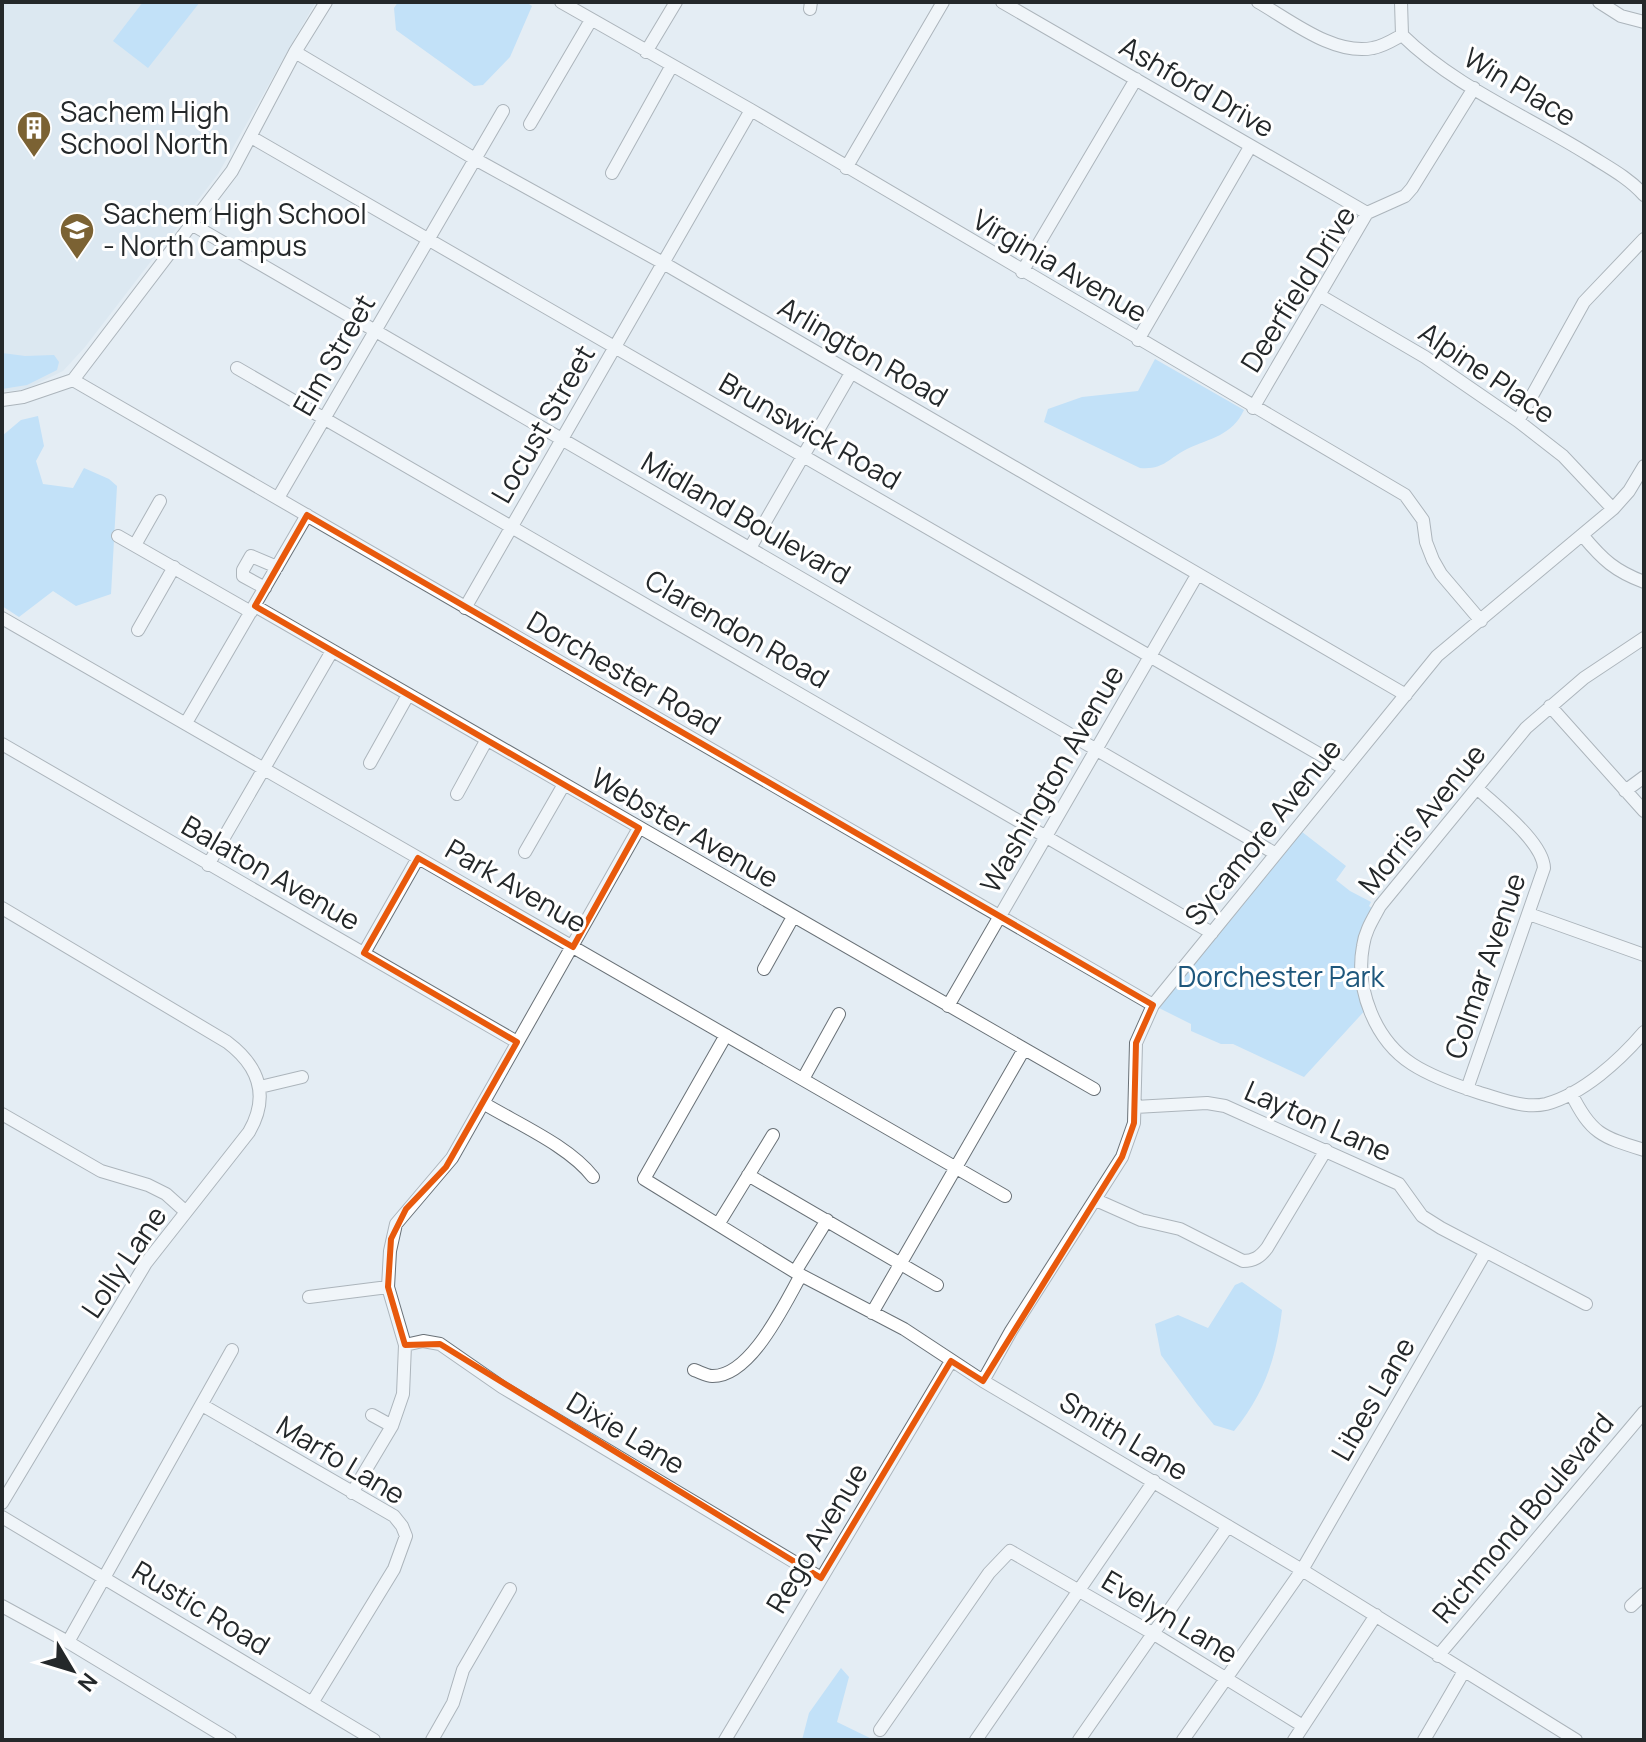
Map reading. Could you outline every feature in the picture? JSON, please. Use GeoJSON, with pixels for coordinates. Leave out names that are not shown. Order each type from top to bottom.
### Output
{"type":"FeatureCollection","features":[{"type":"Feature","properties":{"kind":"street"},"geometry":{"type":"LineString","coordinates":[[2,400],[23,397],[73,380],[232,171],[295,52],[326,2]]}},
{"type":"Feature","properties":{"kind":"street","name":"Virginia Avenue"},"geometry":{"type":"LineString","coordinates":[[561,2],[751,110],[1405,495],[1423,520],[1433,560],[1441,574],[1481,621]]}},
{"type":"Feature","properties":{"kind":"street"},"geometry":{"type":"LineString","coordinates":[[646,52],[676,2]]}},
{"type":"Feature","properties":{"kind":"street"},"geometry":{"type":"LineString","coordinates":[[846,168],[943,2]]}},
{"type":"Feature","properties":{"kind":"street","name":"Ashford Drive"},"geometry":{"type":"LineString","coordinates":[[1002,2],[1367,213]]}},
{"type":"Feature","properties":{"kind":"street"},"geometry":{"type":"LineString","coordinates":[[1258,2],[1323,39],[1351,48],[1373,48],[1402,35],[1401,2]]}},
{"type":"Feature","properties":{"kind":"street"},"geometry":{"type":"LineString","coordinates":[[1599,2],[1621,16],[1644,22]]}},
{"type":"Feature","properties":{"kind":"street"},"geometry":{"type":"LineString","coordinates":[[530,124],[591,20]]}},
{"type":"Feature","properties":{"kind":"street","name":"Win Place"},"geometry":{"type":"LineString","coordinates":[[1402,35],[1427,60],[1578,149],[1644,195]]}},
{"type":"Feature","properties":{"kind":"street","name":"Arlington Road"},"geometry":{"type":"LineString","coordinates":[[295,52],[475,159],[665,264],[1406,695]]}},
{"type":"Feature","properties":{"kind":"street"},"geometry":{"type":"LineString","coordinates":[[612,173],[671,67]]}},
{"type":"Feature","properties":{"kind":"street"},"geometry":{"type":"LineString","coordinates":[[1022,272],[1136,79]]}},
{"type":"Feature","properties":{"kind":"street","name":"Deerfield Drive"},"geometry":{"type":"LineString","coordinates":[[1253,408],[1367,213],[1405,196],[1412,188],[1474,88]]}},
{"type":"Feature","properties":{"kind":"street","name":"Locust Street"},"geometry":{"type":"LineString","coordinates":[[465,608],[751,110]]}},
{"type":"Feature","properties":{"kind":"street","name":"Elm Street"},"geometry":{"type":"LineString","coordinates":[[278,498],[503,111]]}},
{"type":"Feature","properties":{"kind":"street","name":"Brunswick Road"},"geometry":{"type":"LineString","coordinates":[[251,137],[1345,769]]}},
{"type":"Feature","properties":{"kind":"street"},"geometry":{"type":"LineString","coordinates":[[1138,340],[1250,147]]}},
{"type":"Feature","properties":{"kind":"street","name":"Midland Boulevard"},"geometry":{"type":"LineString","coordinates":[[193,225],[1276,854]]}},
{"type":"Feature","properties":{"kind":"street"},"geometry":{"type":"LineString","coordinates":[[1518,421],[1584,302],[1644,239]]}},
{"type":"Feature","properties":{"kind":"street","name":"Alpine Place"},"geometry":{"type":"LineString","coordinates":[[1319,295],[1425,357],[1518,421],[1563,456],[1613,509]]}},
{"type":"Feature","properties":{"kind":"street","name":"Clarendon Road"},"geometry":{"type":"LineString","coordinates":[[237,368],[513,525],[1212,933]]}},
{"type":"Feature","properties":{"kind":"street"},"geometry":{"type":"LineString","coordinates":[[750,548],[851,373]]}},
{"type":"Feature","properties":{"kind":"street","name":"Dorchester Road"},"geometry":{"type":"LineString","coordinates":[[73,380],[1153,1005]]}},
{"type":"Feature","properties":{"kind":"street","name":"Sycamore Avenue"},"geometry":{"type":"LineString","coordinates":[[983,1381],[1011,1331],[1122,1157],[1134,1123],[1136,1043],[1153,1005],[1437,656],[1613,509],[1629,491],[1644,466]]}},
{"type":"Feature","properties":{"kind":"street"},"geometry":{"type":"LineString","coordinates":[[135,545],[160,501]]}},
{"type":"Feature","properties":{"kind":"street"},"geometry":{"type":"LineString","coordinates":[[186,723],[307,515]]}},
{"type":"Feature","properties":{"kind":"street","name":"Webster Avenue"},"geometry":{"type":"LineString","coordinates":[[118,536],[332,651],[1023,1051],[1094,1089]]}},
{"type":"Feature","properties":{"kind":"street"},"geometry":{"type":"LineString","coordinates":[[1583,536],[1605,562],[1627,576],[1644,582]]}},
{"type":"Feature","properties":{"kind":"street"},"geometry":{"type":"LineString","coordinates":[[265,588],[243,576],[246,564],[251,556],[277,567]]}},
{"type":"Feature","properties":{"kind":"street"},"geometry":{"type":"LineString","coordinates":[[138,630],[174,567]]}},
{"type":"Feature","properties":{"kind":"street","name":"Washington Avenue"},"geometry":{"type":"LineString","coordinates":[[948,1006],[1197,575]]}},
{"type":"Feature","properties":{"kind":"street","name":"Park Avenue"},"geometry":{"type":"LineString","coordinates":[[2,618],[1005,1196]]}},
{"type":"Feature","properties":{"kind":"street","name":"Morris Avenue"},"geometry":{"type":"LineString","coordinates":[[1644,638],[1584,678],[1526,728],[1380,906],[1365,935],[1362,965],[1369,1006],[1384,1038],[1413,1065],[1467,1089],[1525,1105],[1547,1104],[1571,1093],[1617,1060],[1644,1032]]}},
{"type":"Feature","properties":{"kind":"street"},"geometry":{"type":"LineString","coordinates":[[208,865],[332,651]]}},
{"type":"Feature","properties":{"kind":"street"},"geometry":{"type":"LineString","coordinates":[[370,763],[408,695]]}},
{"type":"Feature","properties":{"kind":"street"},"geometry":{"type":"LineString","coordinates":[[1550,706],[1644,811]]}},
{"type":"Feature","properties":{"kind":"street"},"geometry":{"type":"LineString","coordinates":[[457,794],[486,741]]}},
{"type":"Feature","properties":{"kind":"street","name":"Balaton Avenue"},"geometry":{"type":"LineString","coordinates":[[2,745],[517,1042]]}},
{"type":"Feature","properties":{"kind":"street"},"geometry":{"type":"LineString","coordinates":[[1625,791],[1644,777]]}},
{"type":"Feature","properties":{"kind":"street"},"geometry":{"type":"LineString","coordinates":[[525,852],[563,786]]}},
{"type":"Feature","properties":{"kind":"street","name":"Colmar Avenue"},"geometry":{"type":"LineString","coordinates":[[1467,1089],[1543,876],[1544,860],[1534,844],[1478,789]]}},
{"type":"Feature","properties":{"kind":"street"},"geometry":{"type":"LineString","coordinates":[[352,1493],[392,1426],[403,1394],[405,1345],[388,1287],[390,1251],[396,1224],[446,1167],[639,828]]}},
{"type":"Feature","properties":{"kind":"street"},"geometry":{"type":"LineString","coordinates":[[364,953],[418,858]]}},
{"type":"Feature","properties":{"kind":"street"},"geometry":{"type":"LineString","coordinates":[[2,908],[227,1042],[248,1059],[260,1087],[302,1077]]}},
{"type":"Feature","properties":{"kind":"street"},"geometry":{"type":"LineString","coordinates":[[1529,914],[1644,955]]}},
{"type":"Feature","properties":{"kind":"street"},"geometry":{"type":"LineString","coordinates":[[764,969],[793,917]]}},
{"type":"Feature","properties":{"kind":"street"},"geometry":{"type":"LineString","coordinates":[[863,976],[870,963]]}},
{"type":"Feature","properties":{"kind":"street"},"geometry":{"type":"LineString","coordinates":[[803,1079],[839,1014]]}},
{"type":"Feature","properties":{"kind":"street","name":"Smith Lane"},"geometry":{"type":"LineString","coordinates":[[726,1035],[644,1179],[798,1274],[904,1329],[983,1381],[1302,1570],[1463,1673],[1576,1740]]}},
{"type":"Feature","properties":{"kind":"street"},"geometry":{"type":"LineString","coordinates":[[872,1313],[1023,1051]]}},
{"type":"Feature","properties":{"kind":"street","name":"Lolly Lane"},"geometry":{"type":"LineString","coordinates":[[2,1503],[146,1263],[249,1132],[257,1116],[260,1087]]}},
{"type":"Feature","properties":{"kind":"street"},"geometry":{"type":"LineString","coordinates":[[1571,1093],[1583,1118],[1595,1130],[1644,1150]]}},
{"type":"Feature","properties":{"kind":"street"},"geometry":{"type":"LineString","coordinates":[[483,1103],[584,1165],[593,1177]]}},
{"type":"Feature","properties":{"kind":"street","name":"Layton Lane"},"geometry":{"type":"LineString","coordinates":[[1135,1107],[1207,1103],[1225,1106],[1326,1150],[1399,1184],[1422,1216],[1485,1253],[1586,1304]]}},
{"type":"Feature","properties":{"kind":"street"},"geometry":{"type":"LineString","coordinates":[[2,1114],[101,1171],[148,1185],[166,1194],[186,1212]]}},
{"type":"Feature","properties":{"kind":"street"},"geometry":{"type":"LineString","coordinates":[[719,1223],[773,1135]]}},
{"type":"Feature","properties":{"kind":"street"},"geometry":{"type":"LineString","coordinates":[[1096,1200],[1141,1220],[1180,1229],[1243,1261],[1256,1259],[1281,1226],[1326,1150]]}},
{"type":"Feature","properties":{"kind":"street"},"geometry":{"type":"LineString","coordinates":[[748,1175],[937,1285]]}},
{"type":"Feature","properties":{"kind":"street"},"geometry":{"type":"LineString","coordinates":[[694,1370],[713,1376],[733,1369],[746,1359],[767,1335],[827,1220]]}},
{"type":"Feature","properties":{"kind":"street","name":"Libes Lane"},"geometry":{"type":"LineString","coordinates":[[1183,1740],[1302,1570],[1485,1253]]}},
{"type":"Feature","properties":{"kind":"street"},"geometry":{"type":"LineString","coordinates":[[309,1297],[388,1287]]}},
{"type":"Feature","properties":{"kind":"street","name":"Dixie Lane"},"geometry":{"type":"LineString","coordinates":[[405,1345],[423,1341],[440,1344],[502,1387],[821,1578]]}},
{"type":"Feature","properties":{"kind":"street"},"geometry":{"type":"LineString","coordinates":[[68,1642],[232,1350]]}},
{"type":"Feature","properties":{"kind":"street","name":"Rego Avenue"},"geometry":{"type":"LineString","coordinates":[[725,1740],[951,1361]]}},
{"type":"Feature","properties":{"kind":"street","name":"Marfo Lane"},"geometry":{"type":"LineString","coordinates":[[202,1405],[394,1516],[406,1536],[394,1569],[312,1703]]}},
{"type":"Feature","properties":{"kind":"street","name":"Richmond Boulevard"},"geometry":{"type":"LineString","coordinates":[[1438,1656],[1644,1412]]}},
{"type":"Feature","properties":{"kind":"street"},"geometry":{"type":"LineString","coordinates":[[372,1415],[392,1426]]}},
{"type":"Feature","properties":{"kind":"street"},"geometry":{"type":"LineString","coordinates":[[976,1740],[1154,1481]]}},
{"type":"Feature","properties":{"kind":"street","name":"Rustic Road"},"geometry":{"type":"LineString","coordinates":[[2,1517],[374,1740]]}},
{"type":"Feature","properties":{"kind":"street"},"geometry":{"type":"LineString","coordinates":[[1079,1740],[1228,1526]]}},
{"type":"Feature","properties":{"kind":"street","name":"Evelyn Lane"},"geometry":{"type":"LineString","coordinates":[[880,1730],[989,1573],[1010,1551],[1154,1634],[1303,1726]]}},
{"type":"Feature","properties":{"kind":"street"},"geometry":{"type":"LineString","coordinates":[[432,1740],[453,1703],[463,1670],[510,1589]]}},
{"type":"Feature","properties":{"kind":"street"},"geometry":{"type":"LineString","coordinates":[[1631,1606],[1644,1594]]}},
{"type":"Feature","properties":{"kind":"street"},"geometry":{"type":"LineString","coordinates":[[2,1606],[68,1642],[230,1740]]}},
{"type":"Feature","properties":{"kind":"street"},"geometry":{"type":"LineString","coordinates":[[1294,1740],[1376,1615]]}},
{"type":"Feature","properties":{"kind":"street"},"geometry":{"type":"LineString","coordinates":[[1424,1740],[1463,1673]]}},
{"type":"Feature","properties":{"kind":"highlighted area"},"geometry":{"type":"Polygon","coordinates":[[[307,515],[1153,1005],[1136,1043],[1134,1123],[1122,1157],[983,1381],[951,1361],[821,1578],[440,1344],[405,1345],[388,1287],[391,1239],[406,1209],[446,1167],[517,1042],[364,953],[418,858],[573,947],[639,828],[255,606],[307,515]]]}},
{"type":"Feature","properties":{"kind":"shaded area","name":"Sachem High School - North Campus"},"geometry":{"type":"Polygon","coordinates":[[[2,2],[315,3],[218,174],[85,347],[63,371],[26,389],[2,392],[2,2]]]}},
{"type":"Feature","properties":{"kind":"green space"},"geometry":{"type":"Polygon","coordinates":[[[143,2],[200,2],[148,68],[113,41],[143,2]]]}},
{"type":"Feature","properties":{"kind":"green space"},"geometry":{"type":"Polygon","coordinates":[[[398,2],[526,2],[532,6],[510,57],[483,85],[474,86],[396,30],[394,8],[398,2]]]}},
{"type":"Feature","properties":{"kind":"green space"},"geometry":{"type":"Polygon","coordinates":[[[2,353],[54,355],[59,362],[57,370],[27,385],[2,389],[2,353]]]}},
{"type":"Feature","properties":{"kind":"green space"},"geometry":{"type":"Polygon","coordinates":[[[1155,359],[1244,410],[1239,419],[1220,435],[1187,449],[1160,466],[1148,468],[1140,468],[1044,422],[1048,409],[1082,397],[1138,391],[1155,359]]]}},
{"type":"Feature","properties":{"kind":"green space"},"geometry":{"type":"Polygon","coordinates":[[[38,416],[44,446],[36,461],[43,484],[73,488],[84,468],[117,486],[111,594],[76,606],[53,591],[19,617],[2,606],[2,436],[21,420],[38,416]]]}},
{"type":"Feature","properties":{"kind":"green space","name":"Dorchester Park"},"geometry":{"type":"Polygon","coordinates":[[[1297,828],[1346,866],[1336,880],[1371,902],[1369,906],[1377,912],[1365,935],[1369,1006],[1304,1077],[1233,1044],[1221,1044],[1191,1031],[1191,1024],[1153,1005],[1297,828]]]}},
{"type":"Feature","properties":{"kind":"green space"},"geometry":{"type":"Polygon","coordinates":[[[1242,1282],[1282,1310],[1267,1374],[1254,1403],[1234,1431],[1214,1425],[1197,1404],[1161,1355],[1155,1324],[1178,1315],[1208,1328],[1235,1285],[1242,1282]]]}},
{"type":"Feature","properties":{"kind":"green space"},"geometry":{"type":"Polygon","coordinates":[[[841,1668],[849,1677],[837,1722],[874,1740],[802,1740],[809,1713],[841,1668]]]}},
{"type":"Feature","properties":{"kind":"place","name":"Sachem High School North"},"geometry":{"type":"Point","coordinates":[34,159]}},
{"type":"Feature","properties":{"kind":"place","name":"Sachem High School - North Campus"},"geometry":{"type":"Point","coordinates":[77,261]}}]}
